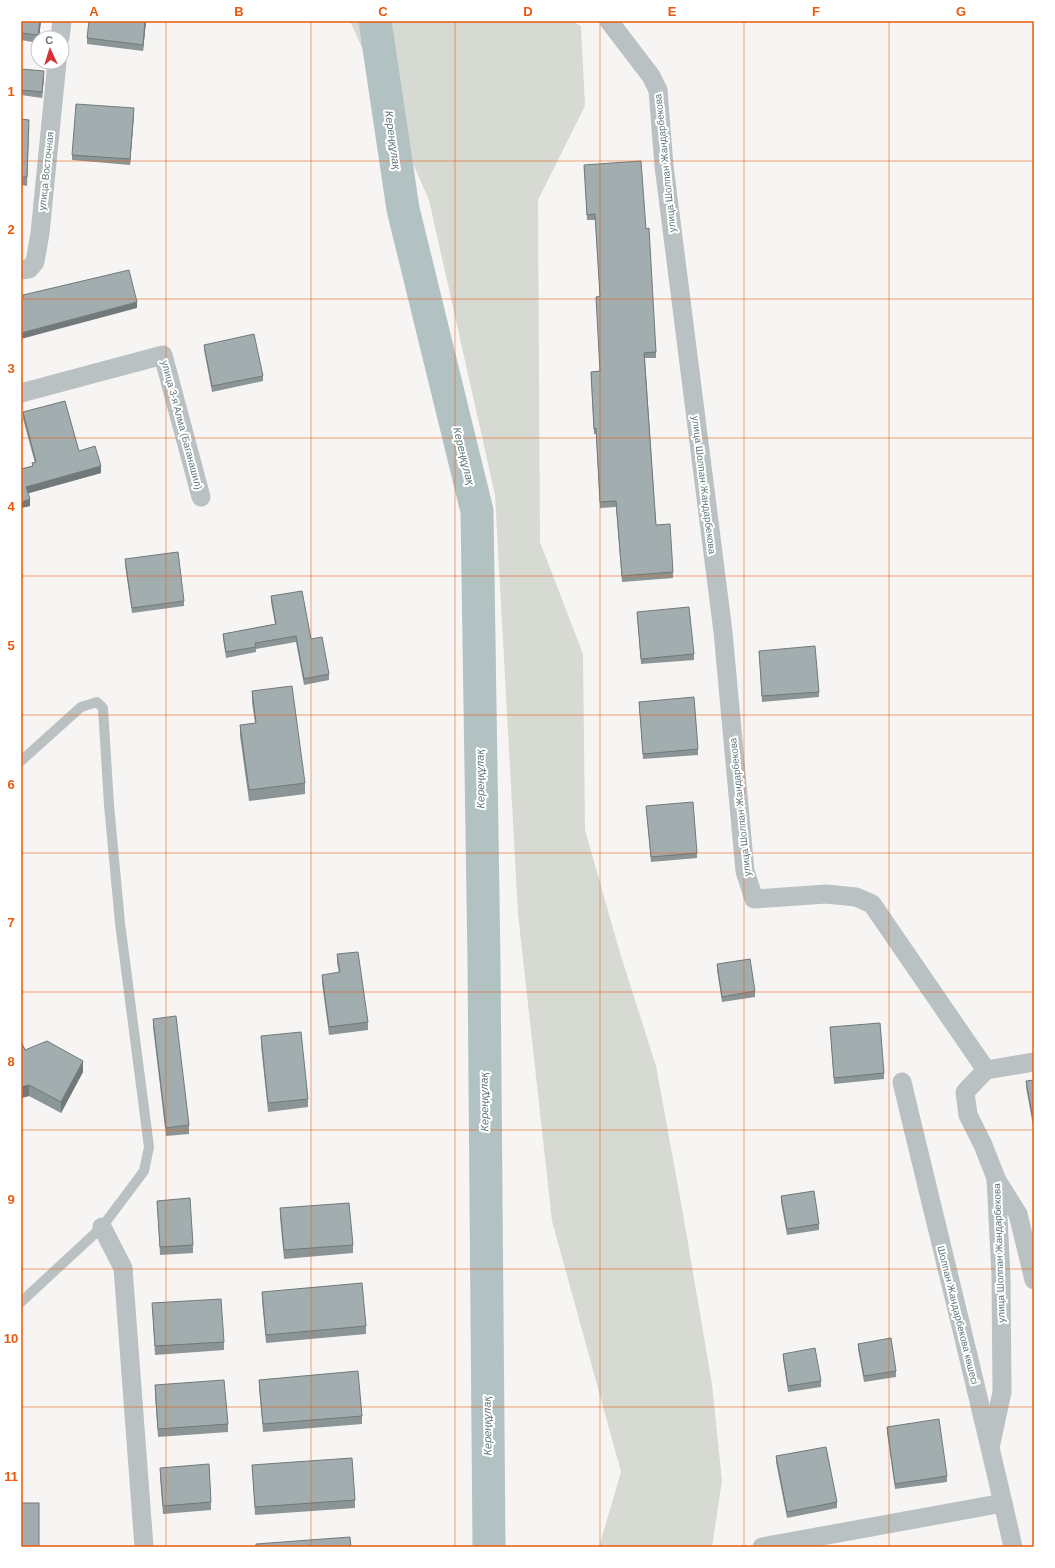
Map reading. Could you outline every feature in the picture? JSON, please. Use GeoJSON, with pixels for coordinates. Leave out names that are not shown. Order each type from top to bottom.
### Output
{"type":"FeatureCollection","features":[{"type":"Feature","properties":{"kind":"street","name":"улица Шолпан Жандарбекова"},"geometry":{"type":"LineString","coordinates":[[609,21],[650,76],[658,90],[664,166],[723,632],[745,872],[754,899],[826,894],[856,897],[872,904],[986,1070],[965,1092],[968,1115],[983,1145],[996,1178],[1001,1276],[1002,1392],[990,1446]]}},
{"type":"Feature","properties":{"kind":"street","name":"улица Восточная"},"geometry":{"type":"LineString","coordinates":[[21,270],[29,268],[35,262],[40,233],[56,70]]}},
{"type":"Feature","properties":{"kind":"street","name":"улица 3-я Алма (Баганашил)"},"geometry":{"type":"LineString","coordinates":[[21,393],[163,355],[201,497]]}},
{"type":"Feature","properties":{"kind":"street"},"geometry":{"type":"LineString","coordinates":[[986,1070],[1034,1062]]}},
{"type":"Feature","properties":{"kind":"street","name":"Шолпан Жандарбекова көшесі"},"geometry":{"type":"LineString","coordinates":[[902,1082],[1013,1547]]}},
{"type":"Feature","properties":{"kind":"street"},"geometry":{"type":"LineString","coordinates":[[996,1178],[1018,1214],[1029,1240],[1034,1280]]}},
{"type":"Feature","properties":{"kind":"street"},"geometry":{"type":"LineString","coordinates":[[102,1227],[123,1268],[144,1547]]}},
{"type":"Feature","properties":{"kind":"street"},"geometry":{"type":"LineString","coordinates":[[762,1547],[1003,1504]]}},
{"type":"Feature","properties":{"kind":"lane"},"geometry":{"type":"LineString","coordinates":[[21,761],[81,707],[96,702],[103,708],[109,804],[120,923],[149,1147],[144,1171],[102,1227],[21,1302]]}},
{"type":"Feature","properties":{"kind":"shaded area"},"geometry":{"type":"Polygon","coordinates":[[[350,21],[572,21],[581,26],[585,106],[538,200],[540,542],[583,654],[585,830],[620,953],[656,1066],[682,1208],[712,1384],[722,1481],[712,1547],[599,1547],[621,1472],[552,1221],[518,914],[495,495],[429,200],[350,21]]]}},
{"type":"Feature","properties":{"kind":"building"},"geometry":{"type":"Polygon","coordinates":[[[21,21],[40,21],[39,30],[30,30],[30,34],[21,33],[21,21]]]}},
{"type":"Feature","properties":{"kind":"building"},"geometry":{"type":"Polygon","coordinates":[[[89,21],[145,21],[143,45],[87,38],[89,21]]]}},
{"type":"Feature","properties":{"kind":"building"},"geometry":{"type":"Polygon","coordinates":[[[21,69],[44,71],[42,92],[21,90],[21,69]]]}},
{"type":"Feature","properties":{"kind":"building"},"geometry":{"type":"Polygon","coordinates":[[[76,104],[134,108],[130,159],[72,155],[76,104]]]}},
{"type":"Feature","properties":{"kind":"building"},"geometry":{"type":"Polygon","coordinates":[[[21,119],[29,120],[27,177],[21,177],[21,119]]]}},
{"type":"Feature","properties":{"kind":"building"},"geometry":{"type":"Polygon","coordinates":[[[641,161],[646,229],[649,228],[656,352],[644,353],[656,525],[670,524],[673,572],[622,576],[616,501],[600,502],[591,372],[600,371],[596,297],[600,296],[595,214],[587,215],[584,165],[641,161]]]}},
{"type":"Feature","properties":{"kind":"building"},"geometry":{"type":"Polygon","coordinates":[[[129,270],[137,302],[21,333],[21,298],[24,297],[23,295],[129,270]]]}},
{"type":"Feature","properties":{"kind":"building"},"geometry":{"type":"Polygon","coordinates":[[[254,334],[263,376],[212,386],[204,345],[254,334]]]}},
{"type":"Feature","properties":{"kind":"building"},"geometry":{"type":"Polygon","coordinates":[[[65,401],[79,451],[95,446],[101,466],[26,487],[30,499],[21,502],[21,469],[33,466],[32,463],[36,462],[23,412],[65,401]]]}},
{"type":"Feature","properties":{"kind":"building"},"geometry":{"type":"Polygon","coordinates":[[[178,552],[184,601],[132,608],[125,559],[178,552]]]}},
{"type":"Feature","properties":{"kind":"building"},"geometry":{"type":"Polygon","coordinates":[[[302,591],[311,639],[322,637],[329,674],[304,679],[296,636],[255,643],[256,647],[226,652],[223,634],[276,624],[271,596],[302,591]]]}},
{"type":"Feature","properties":{"kind":"building"},"geometry":{"type":"Polygon","coordinates":[[[689,607],[694,654],[641,659],[637,612],[689,607]]]}},
{"type":"Feature","properties":{"kind":"building"},"geometry":{"type":"Polygon","coordinates":[[[815,646],[819,692],[762,696],[759,651],[815,646]]]}},
{"type":"Feature","properties":{"kind":"building"},"geometry":{"type":"Polygon","coordinates":[[[292,686],[305,783],[249,790],[240,725],[256,723],[252,691],[292,686]]]}},
{"type":"Feature","properties":{"kind":"building"},"geometry":{"type":"Polygon","coordinates":[[[694,697],[698,749],[643,754],[639,702],[694,697]]]}},
{"type":"Feature","properties":{"kind":"building"},"geometry":{"type":"Polygon","coordinates":[[[693,802],[697,853],[651,857],[646,806],[693,802]]]}},
{"type":"Feature","properties":{"kind":"building"},"geometry":{"type":"Polygon","coordinates":[[[358,952],[368,1022],[329,1027],[322,975],[340,972],[337,954],[358,952]]]}},
{"type":"Feature","properties":{"kind":"building"},"geometry":{"type":"Polygon","coordinates":[[[750,959],[755,991],[722,997],[717,964],[750,959]]]}},
{"type":"Feature","properties":{"kind":"building"},"geometry":{"type":"Polygon","coordinates":[[[176,1016],[189,1125],[166,1128],[153,1019],[176,1016]]]}},
{"type":"Feature","properties":{"kind":"building"},"geometry":{"type":"Polygon","coordinates":[[[880,1023],[884,1073],[834,1078],[830,1027],[880,1023]]]}},
{"type":"Feature","properties":{"kind":"building"},"geometry":{"type":"Polygon","coordinates":[[[301,1032],[308,1099],[268,1103],[261,1036],[301,1032]]]}},
{"type":"Feature","properties":{"kind":"building"},"geometry":{"type":"Polygon","coordinates":[[[21,1041],[25,1050],[47,1041],[83,1061],[61,1102],[29,1085],[21,1087],[21,1041]]]}},
{"type":"Feature","properties":{"kind":"building"},"geometry":{"type":"Polygon","coordinates":[[[1034,1080],[1034,1125],[1026,1081],[1034,1080]]]}},
{"type":"Feature","properties":{"kind":"building"},"geometry":{"type":"Polygon","coordinates":[[[814,1191],[819,1224],[787,1229],[781,1196],[814,1191]]]}},
{"type":"Feature","properties":{"kind":"building"},"geometry":{"type":"Polygon","coordinates":[[[190,1198],[193,1245],[160,1247],[157,1201],[190,1198]]]}},
{"type":"Feature","properties":{"kind":"building"},"geometry":{"type":"Polygon","coordinates":[[[349,1203],[353,1245],[284,1250],[280,1208],[349,1203]]]}},
{"type":"Feature","properties":{"kind":"building"},"geometry":{"type":"Polygon","coordinates":[[[362,1283],[366,1326],[266,1335],[262,1292],[362,1283]]]}},
{"type":"Feature","properties":{"kind":"building"},"geometry":{"type":"Polygon","coordinates":[[[221,1299],[224,1342],[155,1346],[152,1303],[221,1299]]]}},
{"type":"Feature","properties":{"kind":"building"},"geometry":{"type":"Polygon","coordinates":[[[891,1338],[896,1371],[864,1376],[858,1344],[891,1338]]]}},
{"type":"Feature","properties":{"kind":"building"},"geometry":{"type":"Polygon","coordinates":[[[815,1348],[821,1381],[788,1386],[783,1354],[815,1348]]]}},
{"type":"Feature","properties":{"kind":"building"},"geometry":{"type":"Polygon","coordinates":[[[358,1371],[362,1416],[263,1424],[259,1380],[358,1371]]]}},
{"type":"Feature","properties":{"kind":"building"},"geometry":{"type":"Polygon","coordinates":[[[224,1380],[228,1424],[158,1429],[155,1385],[224,1380]]]}},
{"type":"Feature","properties":{"kind":"building"},"geometry":{"type":"Polygon","coordinates":[[[939,1419],[947,1476],[895,1484],[887,1427],[939,1419]]]}},
{"type":"Feature","properties":{"kind":"building"},"geometry":{"type":"Polygon","coordinates":[[[826,1447],[837,1502],[787,1512],[776,1456],[826,1447]]]}},
{"type":"Feature","properties":{"kind":"building"},"geometry":{"type":"Polygon","coordinates":[[[352,1458],[355,1500],[255,1507],[252,1465],[352,1458]]]}},
{"type":"Feature","properties":{"kind":"building"},"geometry":{"type":"Polygon","coordinates":[[[209,1464],[211,1502],[163,1506],[160,1468],[209,1464]]]}},
{"type":"Feature","properties":{"kind":"building"},"geometry":{"type":"Polygon","coordinates":[[[21,1503],[39,1503],[39,1547],[21,1547],[21,1503]]]}},
{"type":"Feature","properties":{"kind":"building"},"geometry":{"type":"Polygon","coordinates":[[[350,1537],[351,1547],[256,1547],[256,1544],[350,1537]]]}},
{"type":"Feature","properties":{"kind":"waterway","name":"Кереңқұлақ"},"geometry":{"type":"LineString","coordinates":[[375,21],[403,209],[477,511],[484,962],[489,1547]]}}]}
